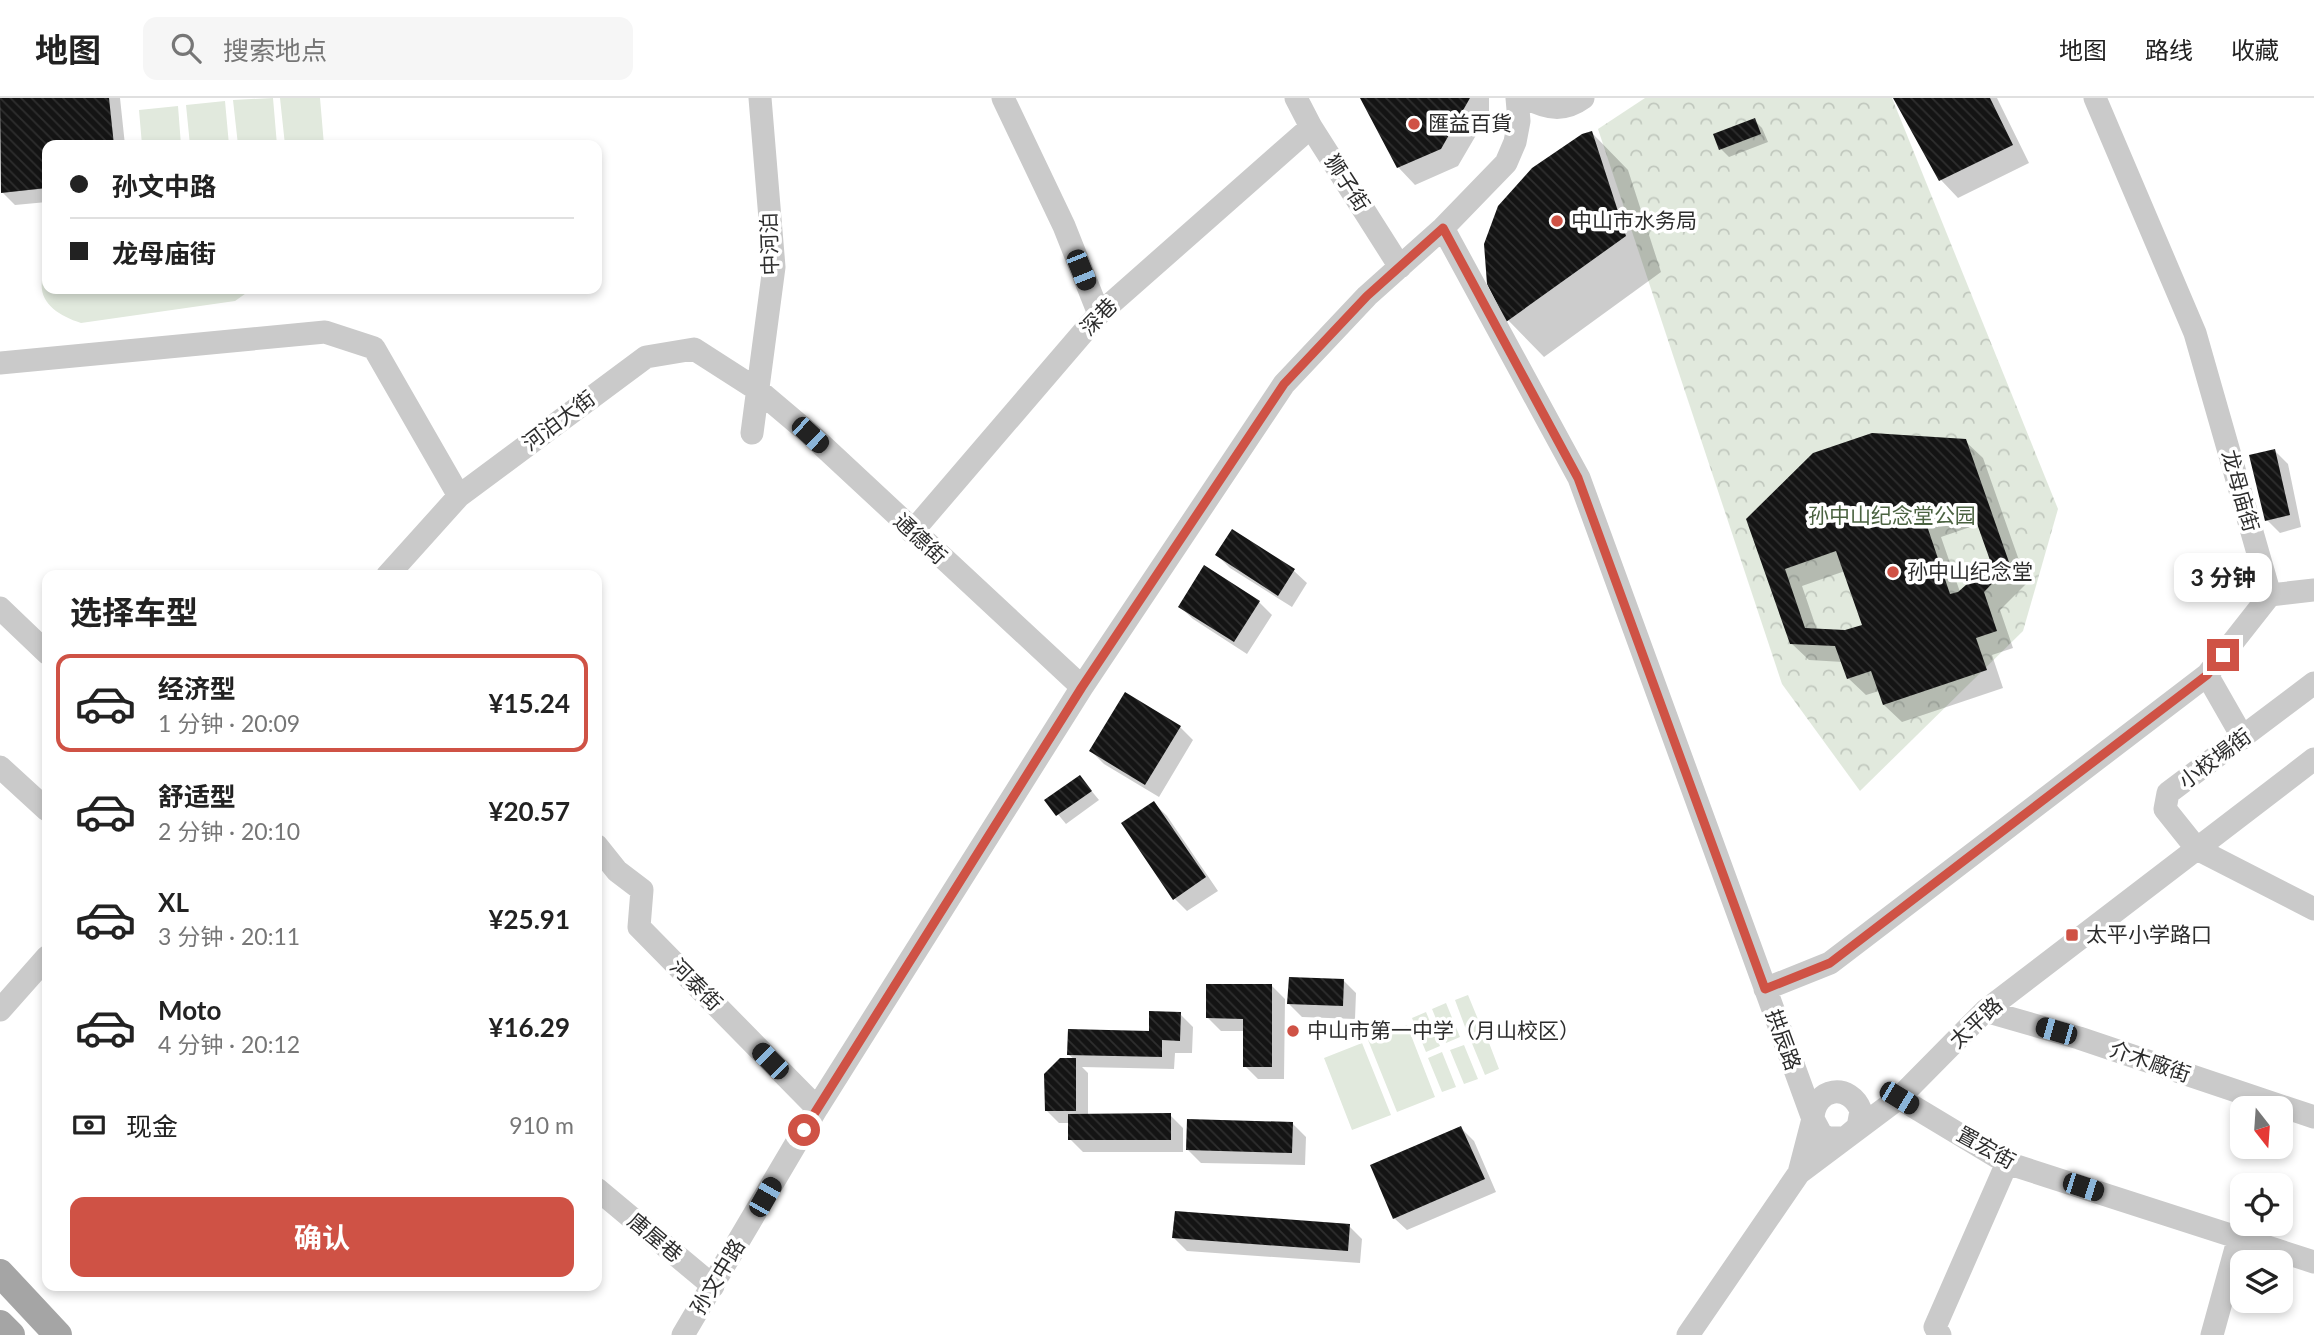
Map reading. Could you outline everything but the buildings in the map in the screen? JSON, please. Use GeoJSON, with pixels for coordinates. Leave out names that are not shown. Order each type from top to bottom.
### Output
{"type":"FeatureCollection","features":[{"type":"Feature","properties":{"kind":"main road"},"geometry":{"type":"LineString","coordinates":[[0,1273],[58,1335]]}},
{"type":"Feature","properties":{"kind":"main road"},"geometry":{"type":"LineString","coordinates":[[0,1324],[11,1335]]}},
{"type":"Feature","properties":{"kind":"street","name":"中河泊"},"geometry":{"type":"LineString","coordinates":[[752,433],[774,267],[760,98]]}},
{"type":"Feature","properties":{"kind":"street"},"geometry":{"type":"LineString","coordinates":[[1003,98],[1064,226],[1099,314]]}},
{"type":"Feature","properties":{"kind":"street","name":"狮子街"},"geometry":{"type":"LineString","coordinates":[[1296,98],[1311,127],[1400,267]]}},
{"type":"Feature","properties":{"kind":"street","name":"孙文中路"},"geometry":{"type":"LineString","coordinates":[[682,1335],[817,1108],[1082,687],[1284,384],[1506,163],[1515,142],[1519,121],[1517,98]]}},
{"type":"Feature","properties":{"kind":"street"},"geometry":{"type":"LineString","coordinates":[[1527,98],[1550,109],[1579,101]]}},
{"type":"Feature","properties":{"kind":"street","name":"龙母庙街"},"geometry":{"type":"LineString","coordinates":[[2095,98],[2196,333],[2270,595]]}},
{"type":"Feature","properties":{"kind":"street","name":"深巷"},"geometry":{"type":"LineString","coordinates":[[912,532],[1099,314],[1311,127]]}},
{"type":"Feature","properties":{"kind":"street","name":"拱辰路"},"geometry":{"type":"LineString","coordinates":[[1443,228],[1578,478],[1813,1119]]}},
{"type":"Feature","properties":{"kind":"street"},"geometry":{"type":"LineString","coordinates":[[0,363],[325,332],[373,348],[459,496]]}},
{"type":"Feature","properties":{"kind":"street","name":"河泊大街"},"geometry":{"type":"LineString","coordinates":[[392,570],[459,496],[646,357],[694,349],[758,390]]}},
{"type":"Feature","properties":{"kind":"street","name":"通德街"},"geometry":{"type":"LineString","coordinates":[[758,390],[1082,687]]}},
{"type":"Feature","properties":{"kind":"street"},"geometry":{"type":"LineString","coordinates":[[1765,989],[1830,963],[2207,675],[2270,595],[2314,590]]}},
{"type":"Feature","properties":{"kind":"street"},"geometry":{"type":"LineString","coordinates":[[0,608],[42,648]]}},
{"type":"Feature","properties":{"kind":"street"},"geometry":{"type":"LineString","coordinates":[[2207,675],[2243,738]]}},
{"type":"Feature","properties":{"kind":"street","name":"小校場街"},"geometry":{"type":"LineString","coordinates":[[2197,849],[2165,808],[2168,793],[2314,682]]}},
{"type":"Feature","properties":{"kind":"street","name":"太平路"},"geometry":{"type":"LineString","coordinates":[[1688,1335],[1800,1173],[1896,1099],[1985,1010],[2314,758]]}},
{"type":"Feature","properties":{"kind":"street"},"geometry":{"type":"LineString","coordinates":[[0,766],[42,805]]}},
{"type":"Feature","properties":{"kind":"street"},"geometry":{"type":"LineString","coordinates":[[2197,849],[2314,909]]}},
{"type":"Feature","properties":{"kind":"street","name":"河泰街"},"geometry":{"type":"LineString","coordinates":[[602,852],[617,871],[642,890],[639,927],[817,1108]]}},
{"type":"Feature","properties":{"kind":"street"},"geometry":{"type":"LineString","coordinates":[[0,1010],[42,963]]}},
{"type":"Feature","properties":{"kind":"street","name":"介木廠街"},"geometry":{"type":"LineString","coordinates":[[1985,1010],[2079,1038],[2314,1118]]}},
{"type":"Feature","properties":{"kind":"street"},"geometry":{"type":"LineString","coordinates":[[1798,1080],[1812,1093],[1822,1096]]}},
{"type":"Feature","properties":{"kind":"street"},"geometry":{"type":"LineString","coordinates":[[1800,1173],[1816,1103],[1822,1096],[1837,1091],[1853,1096],[1896,1099]]}},
{"type":"Feature","properties":{"kind":"street"},"geometry":{"type":"LineString","coordinates":[[1813,1119],[1821,1133],[1828,1138],[1852,1133],[1861,1111],[1853,1096]]}},
{"type":"Feature","properties":{"kind":"street","name":"置宏街"},"geometry":{"type":"LineString","coordinates":[[1896,1099],[2007,1163],[2314,1262]]}},
{"type":"Feature","properties":{"kind":"street"},"geometry":{"type":"LineString","coordinates":[[1940,1335],[1935,1327],[2007,1163]]}},
{"type":"Feature","properties":{"kind":"street","name":"唐屋巷"},"geometry":{"type":"LineString","coordinates":[[602,1193],[713,1286]]}},
{"type":"Feature","properties":{"kind":"street"},"geometry":{"type":"LineString","coordinates":[[2212,1335],[2239,1237]]}},
{"type":"Feature","properties":{"kind":"green space"},"geometry":{"type":"Polygon","coordinates":[[[273,98],[277,140],[237,140],[233,100],[273,98]]]}},
{"type":"Feature","properties":{"kind":"green space"},"geometry":{"type":"Polygon","coordinates":[[[280,98],[320,98],[324,140],[284,140],[280,98]]]}},
{"type":"Feature","properties":{"kind":"green space","name":"孙中山纪念堂公园"},"geometry":{"type":"Polygon","coordinates":[[[1645,98],[1892,98],[2058,509],[2023,631],[1860,791],[1782,684],[1598,129],[1645,98]]]}},
{"type":"Feature","properties":{"kind":"green space"},"geometry":{"type":"Polygon","coordinates":[[[225,101],[229,140],[190,140],[186,105],[225,101]]]}},
{"type":"Feature","properties":{"kind":"green space"},"geometry":{"type":"Polygon","coordinates":[[[178,106],[181,140],[142,140],[139,110],[178,106]]]}},
{"type":"Feature","properties":{"kind":"green space"},"geometry":{"type":"Polygon","coordinates":[[[245,294],[235,301],[81,323],[62,315],[43,295],[245,294]]]}},
{"type":"Feature","properties":{"kind":"green space"},"geometry":{"type":"Polygon","coordinates":[[[1468,995],[1482,1029],[1468,1035],[1455,1000],[1468,995]]]}},
{"type":"Feature","properties":{"kind":"green space"},"geometry":{"type":"Polygon","coordinates":[[[1446,1003],[1460,1037],[1446,1043],[1432,1009],[1446,1003]]]}},
{"type":"Feature","properties":{"kind":"green space"},"geometry":{"type":"Polygon","coordinates":[[[1426,1012],[1440,1046],[1426,1052],[1412,1018],[1426,1012]]]}},
{"type":"Feature","properties":{"kind":"green space"},"geometry":{"type":"Polygon","coordinates":[[[1407,1025],[1435,1097],[1397,1112],[1368,1040],[1407,1025]]]}},
{"type":"Feature","properties":{"kind":"green space"},"geometry":{"type":"Polygon","coordinates":[[[1486,1035],[1499,1069],[1485,1075],[1471,1041],[1486,1035]]]}},
{"type":"Feature","properties":{"kind":"green space"},"geometry":{"type":"Polygon","coordinates":[[[1362,1043],[1391,1115],[1352,1130],[1324,1058],[1362,1043]]]}},
{"type":"Feature","properties":{"kind":"green space"},"geometry":{"type":"Polygon","coordinates":[[[1464,1045],[1478,1079],[1464,1084],[1450,1050],[1464,1045]]]}},
{"type":"Feature","properties":{"kind":"green space"},"geometry":{"type":"Polygon","coordinates":[[[1442,1052],[1456,1087],[1442,1092],[1428,1058],[1442,1052]]]}},
{"type":"Feature","properties":{"kind":"place","name":"匯益百貨"},"geometry":{"type":"Point","coordinates":[1414,124]}},
{"type":"Feature","properties":{"kind":"place","name":"中山市水务局"},"geometry":{"type":"Point","coordinates":[1557,221]}},
{"type":"Feature","properties":{"kind":"place","name":"孙中山纪念堂"},"geometry":{"type":"Point","coordinates":[1893,572]}},
{"type":"Feature","properties":{"kind":"place","name":"太平小学路口"},"geometry":{"type":"Point","coordinates":[2072,935]}},
{"type":"Feature","properties":{"kind":"place","name":"中山市第一中学（月山校区）"},"geometry":{"type":"Point","coordinates":[1293,1031]}},
{"type":"Feature","properties":{"kind":"route"},"geometry":{"type":"LineString","coordinates":[[804,1130],[1082,687],[1284,384],[1367,296],[1443,228],[1578,478],[1765,989],[1830,963],[2207,675],[2223,655]]}}]}
